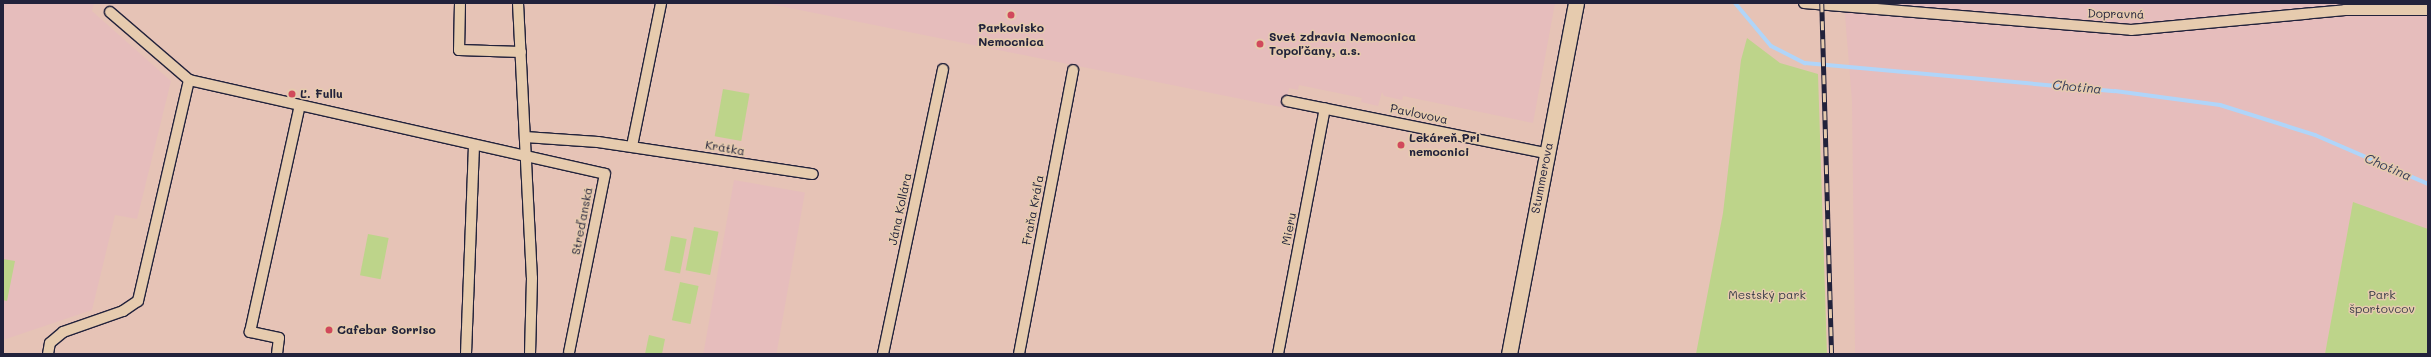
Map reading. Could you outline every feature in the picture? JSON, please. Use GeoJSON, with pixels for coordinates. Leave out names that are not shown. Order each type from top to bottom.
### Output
{"type":"FeatureCollection","features":[{"type":"Feature","properties":{"kind":"street"},"geometry":{"type":"LineString","coordinates":[[460,3],[460,50],[521,52]]}},
{"type":"Feature","properties":{"kind":"street"},"geometry":{"type":"LineString","coordinates":[[518,3],[532,278],[530,354]]}},
{"type":"Feature","properties":{"kind":"street"},"geometry":{"type":"LineString","coordinates":[[632,146],[661,3]]}},
{"type":"Feature","properties":{"kind":"street","name":"Stummerova"},"geometry":{"type":"LineString","coordinates":[[1509,354],[1546,153],[1576,3]]}},
{"type":"Feature","properties":{"kind":"street","name":"Dopravná"},"geometry":{"type":"LineString","coordinates":[[1804,3],[2131,30],[2345,10],[2428,10]]}},
{"type":"Feature","properties":{"kind":"street"},"geometry":{"type":"LineString","coordinates":[[110,12],[189,80],[526,156]]}},
{"type":"Feature","properties":{"kind":"street","name":"Jána Kollára"},"geometry":{"type":"LineString","coordinates":[[883,354],[943,69]]}},
{"type":"Feature","properties":{"kind":"street","name":"Fraňa Kráľa"},"geometry":{"type":"LineString","coordinates":[[1019,354],[1073,70]]}},
{"type":"Feature","properties":{"kind":"street"},"geometry":{"type":"LineString","coordinates":[[48,354],[50,343],[63,332],[123,311],[138,301],[189,80]]}},
{"type":"Feature","properties":{"kind":"street","name":"Pavlovova"},"geometry":{"type":"LineString","coordinates":[[1287,101],[1546,153]]}},
{"type":"Feature","properties":{"kind":"street"},"geometry":{"type":"LineString","coordinates":[[278,354],[279,338],[250,332],[300,105]]}},
{"type":"Feature","properties":{"kind":"street","name":"Mieru"},"geometry":{"type":"LineString","coordinates":[[1278,354],[1324,108]]}},
{"type":"Feature","properties":{"kind":"street","name":"Krátka"},"geometry":{"type":"LineString","coordinates":[[525,137],[632,146],[813,174]]}},
{"type":"Feature","properties":{"kind":"street"},"geometry":{"type":"LineString","coordinates":[[466,354],[474,145]]}},
{"type":"Feature","properties":{"kind":"street","name":"Streďanská"},"geometry":{"type":"LineString","coordinates":[[526,156],[605,174],[569,352]]}},
{"type":"Feature","properties":{"kind":"shaded area"},"geometry":{"type":"Polygon","coordinates":[[[3,3],[94,3],[92,11],[171,81],[137,219],[115,215],[92,310],[3,340],[3,3]]]}},
{"type":"Feature","properties":{"kind":"shaded area","name":"Svet zdravia Nemocnica Topoľčany, a.s."},"geometry":{"type":"Polygon","coordinates":[[[765,3],[1555,3],[1533,123],[1403,96],[1402,100],[1384,96],[1382,92],[1378,106],[1361,102],[1362,98],[1299,85],[1298,90],[1289,88],[1286,108],[765,3]]]}},
{"type":"Feature","properties":{"kind":"shaded area"},"geometry":{"type":"Polygon","coordinates":[[[1844,3],[2428,3],[2428,233],[2353,202],[2325,354],[1855,354],[1852,101],[1844,3]]]}},
{"type":"Feature","properties":{"kind":"shaded area"},"geometry":{"type":"Polygon","coordinates":[[[734,180],[805,193],[776,354],[703,354],[734,180]]]}},
{"type":"Feature","properties":{"kind":"green space","name":"Mestský park"},"geometry":{"type":"Polygon","coordinates":[[[1747,38],[1780,63],[1818,74],[1827,354],[1696,354],[1723,213],[1741,60],[1747,38]]]}},
{"type":"Feature","properties":{"kind":"green space"},"geometry":{"type":"Polygon","coordinates":[[[723,89],[750,94],[741,141],[715,136],[723,89]]]}},
{"type":"Feature","properties":{"kind":"green space","name":"Park športovcov"},"geometry":{"type":"Polygon","coordinates":[[[2353,202],[2428,229],[2428,354],[2325,354],[2353,202]]]}},
{"type":"Feature","properties":{"kind":"green space"},"geometry":{"type":"Polygon","coordinates":[[[694,227],[719,232],[710,275],[686,270],[694,227]]]}},
{"type":"Feature","properties":{"kind":"green space"},"geometry":{"type":"Polygon","coordinates":[[[368,234],[389,238],[381,279],[360,275],[368,234]]]}},
{"type":"Feature","properties":{"kind":"green space"},"geometry":{"type":"Polygon","coordinates":[[[671,236],[687,239],[680,273],[664,270],[671,236]]]}},
{"type":"Feature","properties":{"kind":"green space"},"geometry":{"type":"Polygon","coordinates":[[[3,259],[15,261],[7,301],[3,300],[3,259]]]}},
{"type":"Feature","properties":{"kind":"green space"},"geometry":{"type":"Polygon","coordinates":[[[680,282],[699,286],[690,324],[672,320],[680,282]]]}},
{"type":"Feature","properties":{"kind":"green space"},"geometry":{"type":"Polygon","coordinates":[[[649,335],[665,339],[662,354],[645,354],[649,335]]]}},
{"type":"Feature","properties":{"kind":"waterway","name":"Chotina"},"geometry":{"type":"LineString","coordinates":[[1735,3],[1771,46],[1805,63],[2115,91],[2220,105],[2315,135],[2428,184]]}},
{"type":"Feature","properties":{"kind":"railway"},"geometry":{"type":"LineString","coordinates":[[1822,3],[1832,354]]}},
{"type":"Feature","properties":{"kind":"place","name":"Parkovisko Nemocnica"},"geometry":{"type":"Point","coordinates":[1011,15]}},
{"type":"Feature","properties":{"kind":"place","name":"Svet zdravia Nemocnica Topoľčany, a.s."},"geometry":{"type":"Point","coordinates":[1260,44]}},
{"type":"Feature","properties":{"kind":"place","name":"Ľ. Fullu"},"geometry":{"type":"Point","coordinates":[292,94]}},
{"type":"Feature","properties":{"kind":"place","name":"Lekáreň Pri nemocnici"},"geometry":{"type":"Point","coordinates":[1401,145]}},
{"type":"Feature","properties":{"kind":"place","name":"Cafebar Sorriso"},"geometry":{"type":"Point","coordinates":[329,330]}}]}
